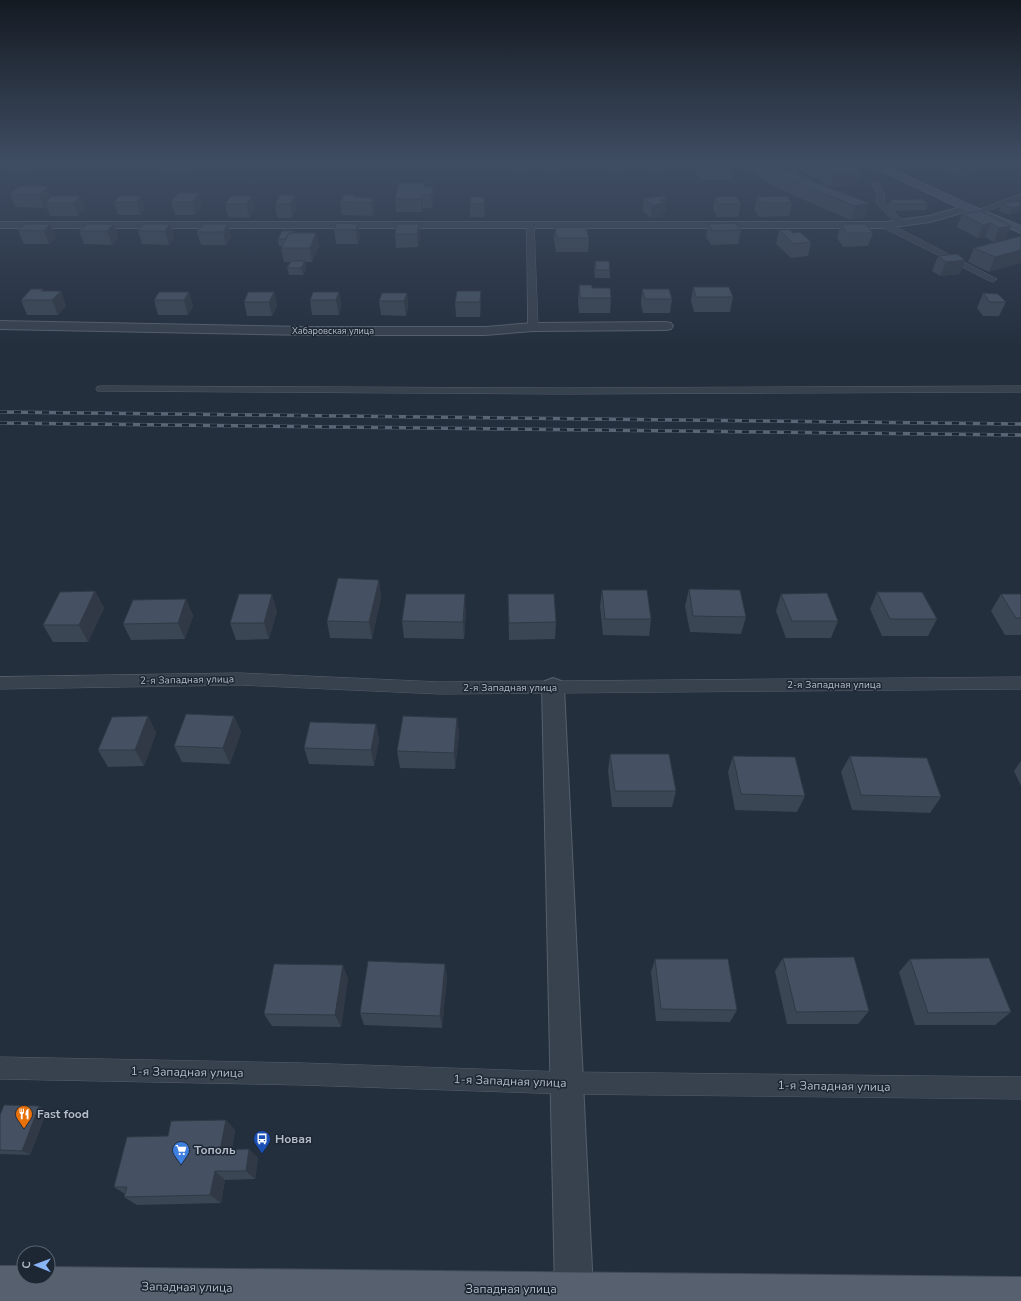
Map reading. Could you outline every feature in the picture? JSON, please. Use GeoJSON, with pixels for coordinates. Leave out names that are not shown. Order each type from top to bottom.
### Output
{"type":"FeatureCollection","features":[{"type":"Feature","properties":{"kind":"main road"},"geometry":{"type":"LineString","coordinates":[[1006,224],[1021,230]]}},
{"type":"Feature","properties":{"kind":"main road","name":"Западная улица"},"geometry":{"type":"LineString","coordinates":[[0,1285],[574,1290],[748,1297],[1021,1296]]}},
{"type":"Feature","properties":{"kind":"street"},"geometry":{"type":"LineString","coordinates":[[0,225],[901,224]]}},
{"type":"Feature","properties":{"kind":"street","name":"Хабаровская улица"},"geometry":{"type":"LineString","coordinates":[[0,325],[308,331],[484,331],[533,326],[666,326]]}},
{"type":"Feature","properties":{"kind":"street"},"geometry":{"type":"LineString","coordinates":[[553,687],[574,1290]]}},
{"type":"Feature","properties":{"kind":"lane"},"geometry":{"type":"LineString","coordinates":[[530,224],[533,326]]}},
{"type":"Feature","properties":{"kind":"lane"},"geometry":{"type":"LineString","coordinates":[[885,225],[993,279]]}},
{"type":"Feature","properties":{"kind":"lane"},"geometry":{"type":"LineString","coordinates":[[101,389],[670,391],[1021,389]]}},
{"type":"Feature","properties":{"kind":"lane","name":"2-я Западная улица"},"geometry":{"type":"LineString","coordinates":[[0,683],[240,679],[440,688],[1021,683]]}},
{"type":"Feature","properties":{"kind":"lane","name":"1-я Западная улица"},"geometry":{"type":"LineString","coordinates":[[0,1068],[310,1075],[566,1083],[1021,1088]]}},
{"type":"Feature","properties":{"kind":"building"},"geometry":{"type":"Polygon","coordinates":[[[25,224],[50,224],[44,231],[18,230],[25,224]]]}},
{"type":"Feature","properties":{"kind":"building"},"geometry":{"type":"Polygon","coordinates":[[[87,224],[114,224],[107,231],[79,231],[87,224]]]}},
{"type":"Feature","properties":{"kind":"building"},"geometry":{"type":"Polygon","coordinates":[[[143,224],[170,224],[165,231],[138,231],[143,224]]]}},
{"type":"Feature","properties":{"kind":"building"},"geometry":{"type":"Polygon","coordinates":[[[203,224],[228,224],[223,232],[197,232],[203,224]]]}},
{"type":"Feature","properties":{"kind":"building"},"geometry":{"type":"Polygon","coordinates":[[[336,224],[358,224],[356,230],[334,230],[336,224]]]}},
{"type":"Feature","properties":{"kind":"building"},"geometry":{"type":"Polygon","coordinates":[[[397,224],[419,224],[417,234],[395,234],[397,224]]]}},
{"type":"Feature","properties":{"kind":"building"},"geometry":{"type":"Polygon","coordinates":[[[708,224],[736,224],[741,230],[713,231],[708,224]]]}},
{"type":"Feature","properties":{"kind":"building"},"geometry":{"type":"Polygon","coordinates":[[[841,224],[866,224],[873,233],[847,233],[841,224]]]}},
{"type":"Feature","properties":{"kind":"building"},"geometry":{"type":"Polygon","coordinates":[[[992,224],[1006,224],[1011,226],[999,228],[992,224]]]}},
{"type":"Feature","properties":{"kind":"building"},"geometry":{"type":"Polygon","coordinates":[[[555,227],[586,227],[589,238],[557,238],[555,227]]]}},
{"type":"Feature","properties":{"kind":"building"},"geometry":{"type":"Polygon","coordinates":[[[779,230],[790,230],[793,233],[800,232],[811,242],[794,244],[779,230]]]}},
{"type":"Feature","properties":{"kind":"building"},"geometry":{"type":"Polygon","coordinates":[[[282,231],[295,231],[294,233],[289,233],[285,239],[278,239],[282,231]]]}},
{"type":"Feature","properties":{"kind":"building"},"geometry":{"type":"Polygon","coordinates":[[[289,233],[316,233],[310,248],[281,248],[289,233]]]}},
{"type":"Feature","properties":{"kind":"building"},"geometry":{"type":"Polygon","coordinates":[[[1021,236],[1021,250],[995,257],[974,248],[1021,236]]]}},
{"type":"Feature","properties":{"kind":"building"},"geometry":{"type":"Polygon","coordinates":[[[957,254],[965,260],[946,262],[938,256],[957,254]]]}},
{"type":"Feature","properties":{"kind":"building"},"geometry":{"type":"Polygon","coordinates":[[[291,261],[305,261],[301,268],[287,268],[291,261]]]}},
{"type":"Feature","properties":{"kind":"building"},"geometry":{"type":"Polygon","coordinates":[[[595,261],[609,261],[610,270],[596,270],[595,261]]]}},
{"type":"Feature","properties":{"kind":"building"},"geometry":{"type":"Polygon","coordinates":[[[579,285],[592,285],[592,288],[610,288],[611,298],[580,298],[579,285]]]}},
{"type":"Feature","properties":{"kind":"building"},"geometry":{"type":"Polygon","coordinates":[[[693,287],[729,287],[733,297],[696,297],[693,287]]]}},
{"type":"Feature","properties":{"kind":"building"},"geometry":{"type":"Polygon","coordinates":[[[31,289],[43,289],[41,291],[61,291],[52,300],[21,300],[31,289]]]}},
{"type":"Feature","properties":{"kind":"building"},"geometry":{"type":"Polygon","coordinates":[[[642,289],[669,289],[672,299],[645,299],[642,289]]]}},
{"type":"Feature","properties":{"kind":"building"},"geometry":{"type":"Polygon","coordinates":[[[457,291],[481,291],[480,302],[455,302],[457,291]]]}},
{"type":"Feature","properties":{"kind":"building"},"geometry":{"type":"Polygon","coordinates":[[[159,292],[189,292],[184,300],[154,300],[159,292]]]}},
{"type":"Feature","properties":{"kind":"building"},"geometry":{"type":"Polygon","coordinates":[[[248,292],[274,292],[269,302],[244,302],[248,292]]]}},
{"type":"Feature","properties":{"kind":"building"},"geometry":{"type":"Polygon","coordinates":[[[313,292],[339,292],[336,300],[310,300],[313,292]]]}},
{"type":"Feature","properties":{"kind":"building"},"geometry":{"type":"Polygon","coordinates":[[[382,293],[407,293],[404,301],[379,301],[382,293]]]}},
{"type":"Feature","properties":{"kind":"building"},"geometry":{"type":"Polygon","coordinates":[[[983,293],[998,294],[1006,302],[990,302],[983,293]]]}},
{"type":"Feature","properties":{"kind":"building"},"geometry":{"type":"Polygon","coordinates":[[[338,578],[379,580],[369,622],[327,621],[338,578]]]}},
{"type":"Feature","properties":{"kind":"building"},"geometry":{"type":"Polygon","coordinates":[[[689,589],[740,590],[746,617],[693,616],[689,589]]]}},
{"type":"Feature","properties":{"kind":"building"},"geometry":{"type":"Polygon","coordinates":[[[602,590],[647,590],[651,619],[605,619],[602,590]]]}},
{"type":"Feature","properties":{"kind":"building"},"geometry":{"type":"Polygon","coordinates":[[[95,591],[79,625],[43,625],[60,592],[95,591]]]}},
{"type":"Feature","properties":{"kind":"building"},"geometry":{"type":"Polygon","coordinates":[[[877,592],[922,592],[937,619],[890,619],[877,592]]]}},
{"type":"Feature","properties":{"kind":"building"},"geometry":{"type":"Polygon","coordinates":[[[827,593],[838,621],[792,621],[781,594],[827,593]]]}},
{"type":"Feature","properties":{"kind":"building"},"geometry":{"type":"Polygon","coordinates":[[[239,594],[272,594],[264,623],[230,623],[239,594]]]}},
{"type":"Feature","properties":{"kind":"building"},"geometry":{"type":"Polygon","coordinates":[[[406,594],[465,594],[463,622],[402,621],[406,594]]]}},
{"type":"Feature","properties":{"kind":"building"},"geometry":{"type":"Polygon","coordinates":[[[508,594],[554,594],[556,622],[509,623],[508,594]]]}},
{"type":"Feature","properties":{"kind":"building"},"geometry":{"type":"Polygon","coordinates":[[[1001,594],[1021,594],[1021,618],[1016,618],[1001,594]]]}},
{"type":"Feature","properties":{"kind":"building"},"geometry":{"type":"Polygon","coordinates":[[[186,599],[178,623],[123,624],[133,600],[186,599]]]}},
{"type":"Feature","properties":{"kind":"building"},"geometry":{"type":"Polygon","coordinates":[[[186,714],[234,716],[223,748],[174,746],[186,714]]]}},
{"type":"Feature","properties":{"kind":"building"},"geometry":{"type":"Polygon","coordinates":[[[148,716],[135,750],[98,750],[112,717],[148,716]]]}},
{"type":"Feature","properties":{"kind":"building"},"geometry":{"type":"Polygon","coordinates":[[[403,716],[457,718],[454,753],[397,751],[403,716]]]}},
{"type":"Feature","properties":{"kind":"building"},"geometry":{"type":"Polygon","coordinates":[[[310,722],[376,724],[371,750],[304,748],[310,722]]]}},
{"type":"Feature","properties":{"kind":"building"},"geometry":{"type":"Polygon","coordinates":[[[610,754],[669,754],[676,791],[615,791],[610,754]]]}},
{"type":"Feature","properties":{"kind":"building"},"geometry":{"type":"Polygon","coordinates":[[[733,756],[795,757],[805,796],[741,794],[733,756]]]}},
{"type":"Feature","properties":{"kind":"building"},"geometry":{"type":"Polygon","coordinates":[[[850,756],[927,758],[941,797],[861,795],[850,756]]]}},
{"type":"Feature","properties":{"kind":"building"},"geometry":{"type":"Polygon","coordinates":[[[854,957],[869,1011],[796,1012],[783,958],[854,957]]]}},
{"type":"Feature","properties":{"kind":"building"},"geometry":{"type":"Polygon","coordinates":[[[989,958],[1011,1012],[928,1013],[910,959],[989,958]]]}},
{"type":"Feature","properties":{"kind":"building"},"geometry":{"type":"Polygon","coordinates":[[[655,959],[728,959],[737,1010],[661,1009],[655,959]]]}},
{"type":"Feature","properties":{"kind":"building"},"geometry":{"type":"Polygon","coordinates":[[[368,961],[445,964],[440,1016],[360,1013],[368,961]]]}},
{"type":"Feature","properties":{"kind":"building"},"geometry":{"type":"Polygon","coordinates":[[[274,964],[343,965],[335,1015],[264,1014],[274,964]]]}},
{"type":"Feature","properties":{"kind":"building"},"geometry":{"type":"Polygon","coordinates":[[[4,1105],[39,1106],[22,1151],[0,1150],[0,1115],[4,1105]]]}},
{"type":"Feature","properties":{"kind":"building"},"geometry":{"type":"Polygon","coordinates":[[[226,1120],[220,1150],[249,1149],[246,1171],[215,1171],[210,1195],[124,1197],[127,1187],[114,1187],[127,1137],[168,1136],[171,1121],[226,1120]]]}},
{"type":"Feature","properties":{"kind":"railway"},"geometry":{"type":"LineString","coordinates":[[0,412],[1021,424]]}},
{"type":"Feature","properties":{"kind":"railway"},"geometry":{"type":"LineString","coordinates":[[0,423],[1021,435]]}},
{"type":"Feature","properties":{"kind":"place","name":"Fast food"},"geometry":{"type":"Point","coordinates":[24,1129]}},
{"type":"Feature","properties":{"kind":"place","name":"Новая"},"geometry":{"type":"Point","coordinates":[262,1154]}},
{"type":"Feature","properties":{"kind":"place","name":"Тополь"},"geometry":{"type":"Point","coordinates":[181,1165]}}]}
